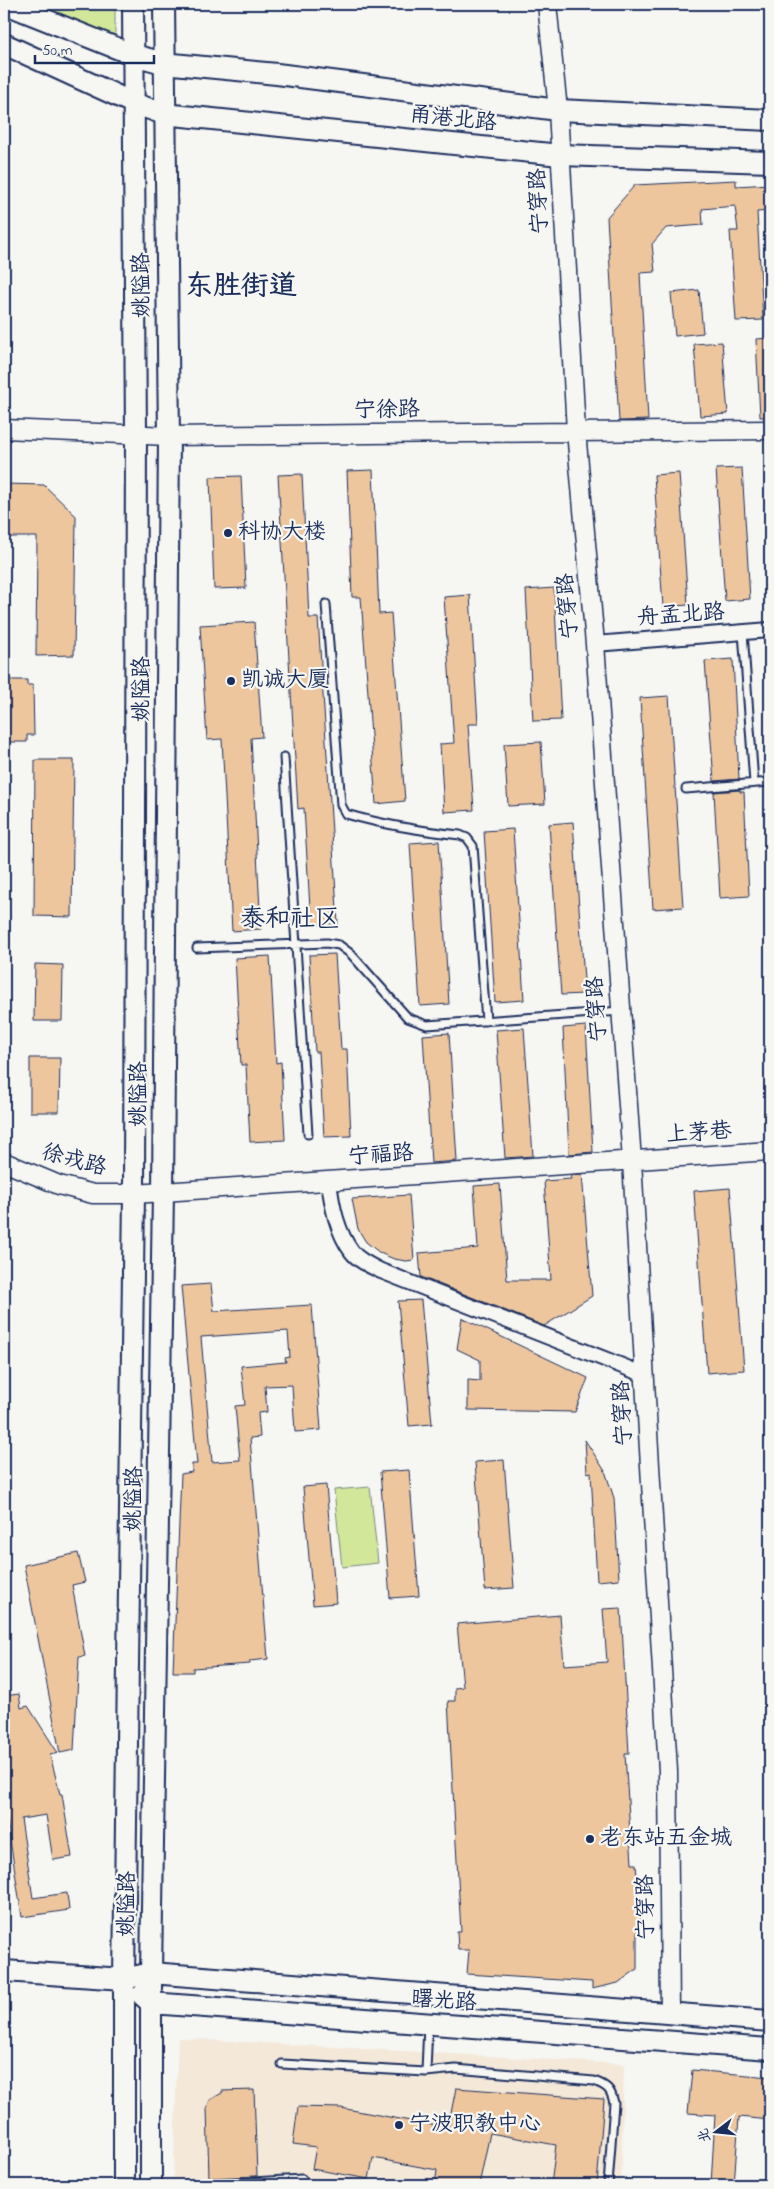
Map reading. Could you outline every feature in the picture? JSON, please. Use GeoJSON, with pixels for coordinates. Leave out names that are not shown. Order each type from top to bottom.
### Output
{"type":"FeatureCollection","features":[{"type":"Feature","properties":{"kind":"main road","name":"甬港北路"},"geometry":{"type":"LineString","coordinates":[[6,4],[134,55],[163,63],[277,74],[558,110],[770,120]]}},
{"type":"Feature","properties":{"kind":"main road","name":"姚隘路"},"geometry":{"type":"LineString","coordinates":[[124,2185],[124,1979],[134,1194],[136,434],[133,4]]}},
{"type":"Feature","properties":{"kind":"main road","name":"姚隘路"},"geometry":{"type":"LineString","coordinates":[[151,2185],[151,1974],[163,1193],[169,436],[163,63],[164,4]]}},
{"type":"Feature","properties":{"kind":"main road","name":"甬港北路"},"geometry":{"type":"LineString","coordinates":[[4,44],[133,103],[164,114],[560,155],[770,162]]}},
{"type":"Feature","properties":{"kind":"main road","name":"曙光路"},"geometry":{"type":"LineString","coordinates":[[4,1971],[124,1979],[151,1974],[770,2022]]}},
{"type":"Feature","properties":{"kind":"main road"},"geometry":{"type":"LineString","coordinates":[[124,1979],[151,2004]]}},
{"type":"Feature","properties":{"kind":"main road","name":"曙光路"},"geometry":{"type":"LineString","coordinates":[[151,2004],[770,2049]]}},
{"type":"Feature","properties":{"kind":"street","name":"宁穿路"},"geometry":{"type":"LineString","coordinates":[[547,4],[558,110],[576,431],[595,644],[632,1161],[668,1771],[670,2013]]}},
{"type":"Feature","properties":{"kind":"street","name":"宁徐路"},"geometry":{"type":"LineString","coordinates":[[4,429],[169,436],[770,430]]}},
{"type":"Feature","properties":{"kind":"street","name":"舟孟北路"},"geometry":{"type":"LineString","coordinates":[[595,644],[770,630]]}},
{"type":"Feature","properties":{"kind":"street","name":"上茅巷"},"geometry":{"type":"LineString","coordinates":[[632,1161],[770,1151]]}},
{"type":"Feature","properties":{"kind":"street","name":"宁福路"},"geometry":{"type":"LineString","coordinates":[[134,1194],[632,1161]]}},
{"type":"Feature","properties":{"kind":"street","name":"徐戎路"},"geometry":{"type":"LineString","coordinates":[[4,1162],[59,1185],[93,1194],[134,1194]]}},
{"type":"Feature","properties":{"kind":"street"},"geometry":{"type":"LineString","coordinates":[[329,1182],[332,1205],[343,1236],[352,1252],[361,1260],[381,1272],[644,1375]]}},
{"type":"Feature","properties":{"kind":"lane"},"geometry":{"type":"LineString","coordinates":[[326,604],[341,805],[346,814],[414,831],[460,835],[467,838],[473,846],[486,1021]]}},
{"type":"Feature","properties":{"kind":"lane"},"geometry":{"type":"LineString","coordinates":[[742,632],[754,783]]}},
{"type":"Feature","properties":{"kind":"lane"},"geometry":{"type":"LineString","coordinates":[[284,757],[308,1134]]}},
{"type":"Feature","properties":{"kind":"lane"},"geometry":{"type":"LineString","coordinates":[[686,789],[770,782]]}},
{"type":"Feature","properties":{"kind":"lane"},"geometry":{"type":"LineString","coordinates":[[196,948],[327,943],[339,945],[351,954],[408,1018],[427,1025],[621,1011]]}},
{"type":"Feature","properties":{"kind":"lane"},"geometry":{"type":"LineString","coordinates":[[426,2072],[428,2024]]}},
{"type":"Feature","properties":{"kind":"lane"},"geometry":{"type":"LineString","coordinates":[[282,2064],[426,2072],[456,2069],[594,2081],[607,2086],[612,2092],[614,2103],[608,2185]]}},
{"type":"Feature","properties":{"kind":"lane"},"geometry":{"type":"LineString","coordinates":[[200,2185],[302,2179],[306,2185]]}},
{"type":"Feature","properties":{"kind":"shaded area","name":"宁波职教中心"},"geometry":{"type":"Polygon","coordinates":[[[178,2038],[624,2064],[621,2185],[173,2185],[178,2038]]]}},
{"type":"Feature","properties":{"kind":"green space"},"geometry":{"type":"Polygon","coordinates":[[[32,4],[115,4],[115,39],[32,4]]]}},
{"type":"Feature","properties":{"kind":"green space"},"geometry":{"type":"Polygon","coordinates":[[[370,1487],[378,1563],[342,1567],[334,1490],[370,1487]]]}},
{"type":"Feature","properties":{"kind":"building"},"geometry":{"type":"Polygon","coordinates":[[[736,180],[736,186],[770,184],[770,211],[757,212],[763,320],[736,321],[730,231],[738,231],[735,206],[702,209],[703,225],[666,228],[652,244],[655,272],[640,273],[648,420],[619,421],[607,217],[635,185],[736,180]]]}},
{"type":"Feature","properties":{"kind":"building"},"geometry":{"type":"Polygon","coordinates":[[[699,290],[703,333],[675,336],[671,293],[699,290]]]}},
{"type":"Feature","properties":{"kind":"building"},"geometry":{"type":"Polygon","coordinates":[[[770,338],[770,417],[760,417],[756,339],[770,338]]]}},
{"type":"Feature","properties":{"kind":"building"},"geometry":{"type":"Polygon","coordinates":[[[722,342],[728,414],[700,416],[694,344],[722,342]]]}},
{"type":"Feature","properties":{"kind":"building"},"geometry":{"type":"Polygon","coordinates":[[[742,468],[750,599],[725,601],[716,469],[742,468]]]}},
{"type":"Feature","properties":{"kind":"building"},"geometry":{"type":"Polygon","coordinates":[[[373,470],[379,614],[391,613],[405,801],[376,804],[361,597],[352,597],[347,471],[373,470]]]}},
{"type":"Feature","properties":{"kind":"building"},"geometry":{"type":"Polygon","coordinates":[[[679,473],[688,605],[663,607],[654,475],[679,473]]]}},
{"type":"Feature","properties":{"kind":"building"},"geometry":{"type":"Polygon","coordinates":[[[302,474],[309,618],[318,618],[338,924],[311,925],[304,808],[298,809],[278,475],[302,474]]]}},
{"type":"Feature","properties":{"kind":"building","name":"科协大楼"},"geometry":{"type":"Polygon","coordinates":[[[241,476],[246,588],[214,589],[210,477],[241,476]]]}},
{"type":"Feature","properties":{"kind":"building"},"geometry":{"type":"Polygon","coordinates":[[[4,484],[44,485],[76,516],[74,655],[36,656],[37,537],[4,537],[4,484]]]}},
{"type":"Feature","properties":{"kind":"building"},"geometry":{"type":"Polygon","coordinates":[[[554,588],[561,720],[533,721],[526,590],[554,588]]]}},
{"type":"Feature","properties":{"kind":"building"},"geometry":{"type":"Polygon","coordinates":[[[470,595],[478,724],[468,724],[474,810],[444,812],[440,744],[454,743],[444,597],[470,595]]]}},
{"type":"Feature","properties":{"kind":"building"},"geometry":{"type":"Polygon","coordinates":[[[254,622],[262,737],[251,738],[261,929],[232,931],[222,739],[207,740],[200,625],[254,622]]]}},
{"type":"Feature","properties":{"kind":"building"},"geometry":{"type":"Polygon","coordinates":[[[733,659],[739,779],[714,781],[705,661],[733,659]]]}},
{"type":"Feature","properties":{"kind":"building"},"geometry":{"type":"Polygon","coordinates":[[[4,680],[27,680],[27,685],[33,685],[34,735],[27,735],[27,742],[4,742],[4,680]]]}},
{"type":"Feature","properties":{"kind":"building"},"geometry":{"type":"Polygon","coordinates":[[[669,696],[683,907],[653,909],[640,698],[669,696]]]}},
{"type":"Feature","properties":{"kind":"building"},"geometry":{"type":"Polygon","coordinates":[[[541,742],[545,804],[508,806],[504,744],[541,742]]]}},
{"type":"Feature","properties":{"kind":"building"},"geometry":{"type":"Polygon","coordinates":[[[35,760],[74,760],[72,917],[34,916],[35,760]]]}},
{"type":"Feature","properties":{"kind":"building"},"geometry":{"type":"Polygon","coordinates":[[[740,790],[740,792],[744,792],[749,896],[720,898],[714,792],[740,790]]]}},
{"type":"Feature","properties":{"kind":"building"},"geometry":{"type":"Polygon","coordinates":[[[573,822],[585,994],[561,995],[549,824],[573,822]]]}},
{"type":"Feature","properties":{"kind":"building"},"geometry":{"type":"Polygon","coordinates":[[[513,829],[524,1000],[495,1002],[484,831],[513,829]]]}},
{"type":"Feature","properties":{"kind":"building"},"geometry":{"type":"Polygon","coordinates":[[[439,841],[449,1004],[420,1006],[410,843],[439,841]]]}},
{"type":"Feature","properties":{"kind":"building"},"geometry":{"type":"Polygon","coordinates":[[[335,954],[341,1049],[347,1049],[351,1136],[324,1137],[319,1052],[315,1052],[309,955],[335,954]]]}},
{"type":"Feature","properties":{"kind":"building"},"geometry":{"type":"Polygon","coordinates":[[[270,956],[276,1063],[281,1062],[285,1140],[250,1142],[246,1065],[241,1065],[235,958],[270,956]]]}},
{"type":"Feature","properties":{"kind":"building"},"geometry":{"type":"Polygon","coordinates":[[[35,964],[63,965],[62,1021],[34,1021],[35,964]]]}},
{"type":"Feature","properties":{"kind":"building"},"geometry":{"type":"Polygon","coordinates":[[[586,1026],[593,1152],[569,1154],[563,1028],[586,1026]]]}},
{"type":"Feature","properties":{"kind":"building"},"geometry":{"type":"Polygon","coordinates":[[[524,1028],[533,1156],[505,1158],[496,1030],[524,1028]]]}},
{"type":"Feature","properties":{"kind":"building"},"geometry":{"type":"Polygon","coordinates":[[[449,1033],[457,1161],[431,1163],[423,1035],[449,1033]]]}},
{"type":"Feature","properties":{"kind":"building"},"geometry":{"type":"Polygon","coordinates":[[[30,1058],[60,1058],[59,1112],[30,1112],[30,1058]]]}},
{"type":"Feature","properties":{"kind":"building"},"geometry":{"type":"Polygon","coordinates":[[[582,1174],[592,1296],[544,1326],[421,1277],[419,1253],[478,1248],[474,1186],[500,1184],[507,1280],[551,1280],[544,1181],[571,1179],[570,1175],[582,1174]]]}},
{"type":"Feature","properties":{"kind":"building"},"geometry":{"type":"Polygon","coordinates":[[[730,1188],[744,1370],[707,1373],[694,1191],[730,1188]]]}},
{"type":"Feature","properties":{"kind":"building"},"geometry":{"type":"Polygon","coordinates":[[[409,1195],[414,1260],[406,1261],[394,1259],[380,1253],[366,1242],[358,1229],[352,1199],[409,1195]]]}},
{"type":"Feature","properties":{"kind":"building"},"geometry":{"type":"Polygon","coordinates":[[[211,1284],[214,1311],[312,1305],[321,1430],[295,1432],[292,1385],[265,1386],[267,1412],[258,1413],[260,1437],[250,1438],[268,1659],[250,1661],[250,1664],[193,1668],[193,1672],[173,1672],[181,1474],[192,1472],[192,1464],[197,1464],[181,1286],[211,1284]],[[288,1331],[201,1337],[212,1462],[240,1460],[235,1406],[245,1405],[241,1366],[286,1362],[285,1358],[290,1357],[288,1331]]]}},
{"type":"Feature","properties":{"kind":"building"},"geometry":{"type":"Polygon","coordinates":[[[421,1300],[432,1424],[409,1426],[398,1301],[421,1300]]]}},
{"type":"Feature","properties":{"kind":"building"},"geometry":{"type":"Polygon","coordinates":[[[462,1318],[588,1378],[575,1412],[468,1410],[468,1380],[480,1381],[480,1360],[457,1349],[462,1318]]]}},
{"type":"Feature","properties":{"kind":"building"},"geometry":{"type":"Polygon","coordinates":[[[585,1440],[605,1471],[614,1498],[619,1579],[597,1581],[591,1472],[587,1473],[585,1440]]]}},
{"type":"Feature","properties":{"kind":"building"},"geometry":{"type":"Polygon","coordinates":[[[504,1460],[514,1588],[485,1590],[475,1462],[504,1460]]]}},
{"type":"Feature","properties":{"kind":"building"},"geometry":{"type":"Polygon","coordinates":[[[409,1470],[419,1596],[390,1598],[380,1472],[409,1470]]]}},
{"type":"Feature","properties":{"kind":"building"},"geometry":{"type":"Polygon","coordinates":[[[326,1485],[336,1603],[313,1605],[303,1487],[326,1485]]]}},
{"type":"Feature","properties":{"kind":"building"},"geometry":{"type":"Polygon","coordinates":[[[78,1553],[85,1582],[72,1585],[85,1656],[79,1657],[74,1750],[60,1753],[24,1565],[78,1553]]]}},
{"type":"Feature","properties":{"kind":"building"},"geometry":{"type":"Polygon","coordinates":[[[621,1608],[629,1754],[625,1754],[632,1864],[636,1864],[641,1931],[637,1932],[637,1969],[618,1983],[592,1989],[592,1982],[467,1974],[469,1950],[458,1950],[457,1932],[461,1932],[448,1701],[455,1701],[455,1688],[463,1687],[457,1624],[560,1615],[564,1665],[607,1662],[603,1609],[621,1608]]]}},
{"type":"Feature","properties":{"kind":"building"},"geometry":{"type":"Polygon","coordinates":[[[19,1694],[21,1708],[28,1706],[58,1753],[50,1755],[60,1794],[62,1794],[72,1857],[53,1860],[46,1815],[21,1819],[33,1898],[67,1893],[69,1910],[22,1917],[4,1801],[4,1696],[19,1694]]]}},
{"type":"Feature","properties":{"kind":"building"},"geometry":{"type":"Polygon","coordinates":[[[692,2070],[770,2077],[770,2120],[739,2117],[734,2185],[711,2185],[715,2115],[688,2113],[692,2070]]]}},
{"type":"Feature","properties":{"kind":"building"},"geometry":{"type":"Polygon","coordinates":[[[456,2088],[604,2099],[597,2185],[551,2185],[556,2145],[490,2133],[479,2185],[435,2185],[437,2170],[373,2158],[369,2179],[312,2169],[316,2147],[293,2144],[298,2107],[341,2108],[448,2128],[456,2088]]]}},
{"type":"Feature","properties":{"kind":"building"},"geometry":{"type":"Polygon","coordinates":[[[254,2090],[257,2176],[209,2178],[207,2108],[210,2100],[222,2093],[222,2091],[254,2090]]]}},
{"type":"Feature","properties":{"kind":"place","name":"科协大楼"},"geometry":{"type":"Point","coordinates":[228,533]}},
{"type":"Feature","properties":{"kind":"place","name":"凯诚大厦"},"geometry":{"type":"Point","coordinates":[231,681]}},
{"type":"Feature","properties":{"kind":"place","name":"老东站五金城"},"geometry":{"type":"Point","coordinates":[590,1839]}},
{"type":"Feature","properties":{"kind":"place","name":"宁波职教中心"},"geometry":{"type":"Point","coordinates":[399,2125]}},
{"type":"Feature","properties":{"kind":"district","name":"东胜街道"},"geometry":{"type":"Point","coordinates":[241,287]}},
{"type":"Feature","properties":{"kind":"district","name":"泰和社区"},"geometry":{"type":"Point","coordinates":[290,920]}}]}
